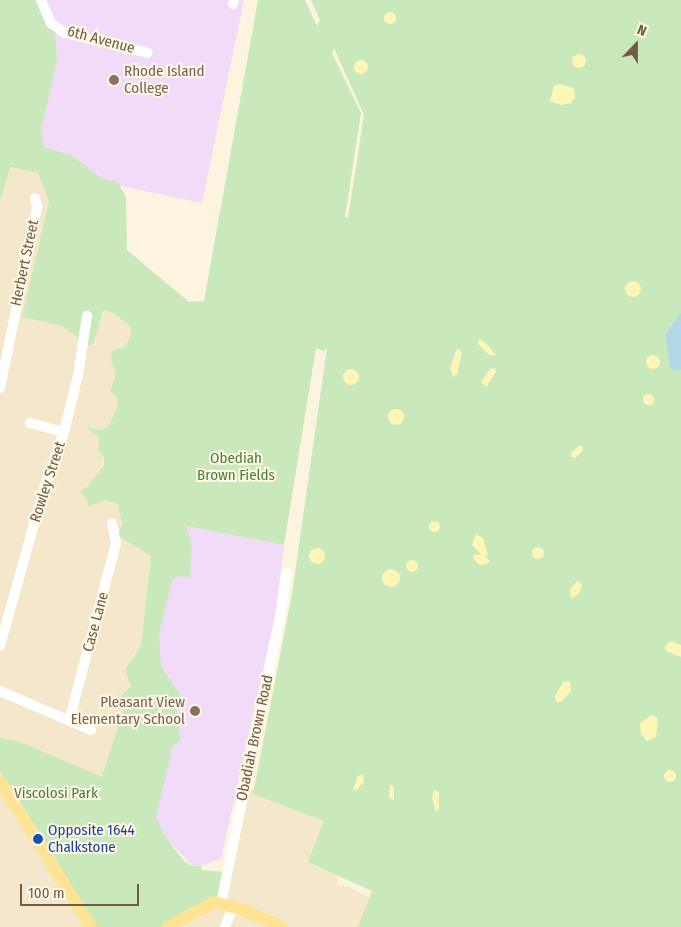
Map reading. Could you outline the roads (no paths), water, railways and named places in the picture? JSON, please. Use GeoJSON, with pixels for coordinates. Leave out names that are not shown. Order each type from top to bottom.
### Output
{"type":"FeatureCollection","features":[{"type":"Feature","properties":{"kind":"main road"},"geometry":{"type":"LineString","coordinates":[[0,781],[91,927]]}},
{"type":"Feature","properties":{"kind":"main road"},"geometry":{"type":"LineString","coordinates":[[168,927],[197,909],[220,903],[233,906],[282,927]]}},
{"type":"Feature","properties":{"kind":"street","name":"6th Avenue"},"geometry":{"type":"LineString","coordinates":[[41,0],[51,23],[65,33],[148,53]]}},
{"type":"Feature","properties":{"kind":"street","name":"Herbert Street"},"geometry":{"type":"LineString","coordinates":[[0,388],[37,207],[34,198]]}},
{"type":"Feature","properties":{"kind":"street","name":"Rowley Street"},"geometry":{"type":"LineString","coordinates":[[0,646],[44,488],[64,432],[78,375],[87,316]]}},
{"type":"Feature","properties":{"kind":"street"},"geometry":{"type":"LineString","coordinates":[[30,423],[64,432]]}},
{"type":"Feature","properties":{"kind":"street","name":"Case Lane"},"geometry":{"type":"LineString","coordinates":[[69,721],[116,543],[112,523]]}},
{"type":"Feature","properties":{"kind":"street","name":"Obadiah Brown Road"},"geometry":{"type":"LineString","coordinates":[[220,903],[281,613],[287,572]]}},
{"type":"Feature","properties":{"kind":"street"},"geometry":{"type":"LineString","coordinates":[[0,691],[90,730]]}},
{"type":"Feature","properties":{"kind":"street"},"geometry":{"type":"LineString","coordinates":[[225,927],[233,906]]}},
{"type":"Feature","properties":{"kind":"water"},"geometry":{"type":"Polygon","coordinates":[[[681,313],[681,369],[678,371],[671,369],[665,335],[681,313]]]}},
{"type":"Feature","properties":{"kind":"place","name":"Rhode Island College"},"geometry":{"type":"Point","coordinates":[114,80]}},
{"type":"Feature","properties":{"kind":"place","name":"Pleasant View Elementary School"},"geometry":{"type":"Point","coordinates":[195,711]}},
{"type":"Feature","properties":{"kind":"place","name":"Opposite 1644 Chalkstone"},"geometry":{"type":"Point","coordinates":[38,839]}},
{"type":"Feature","properties":{"kind":"park label","name":"Obediah Brown Fields"},"geometry":{"type":"Point","coordinates":[236,466]}},
{"type":"Feature","properties":{"kind":"park label","name":"Viscolosi Park"},"geometry":{"type":"Point","coordinates":[56,794]}}]}
